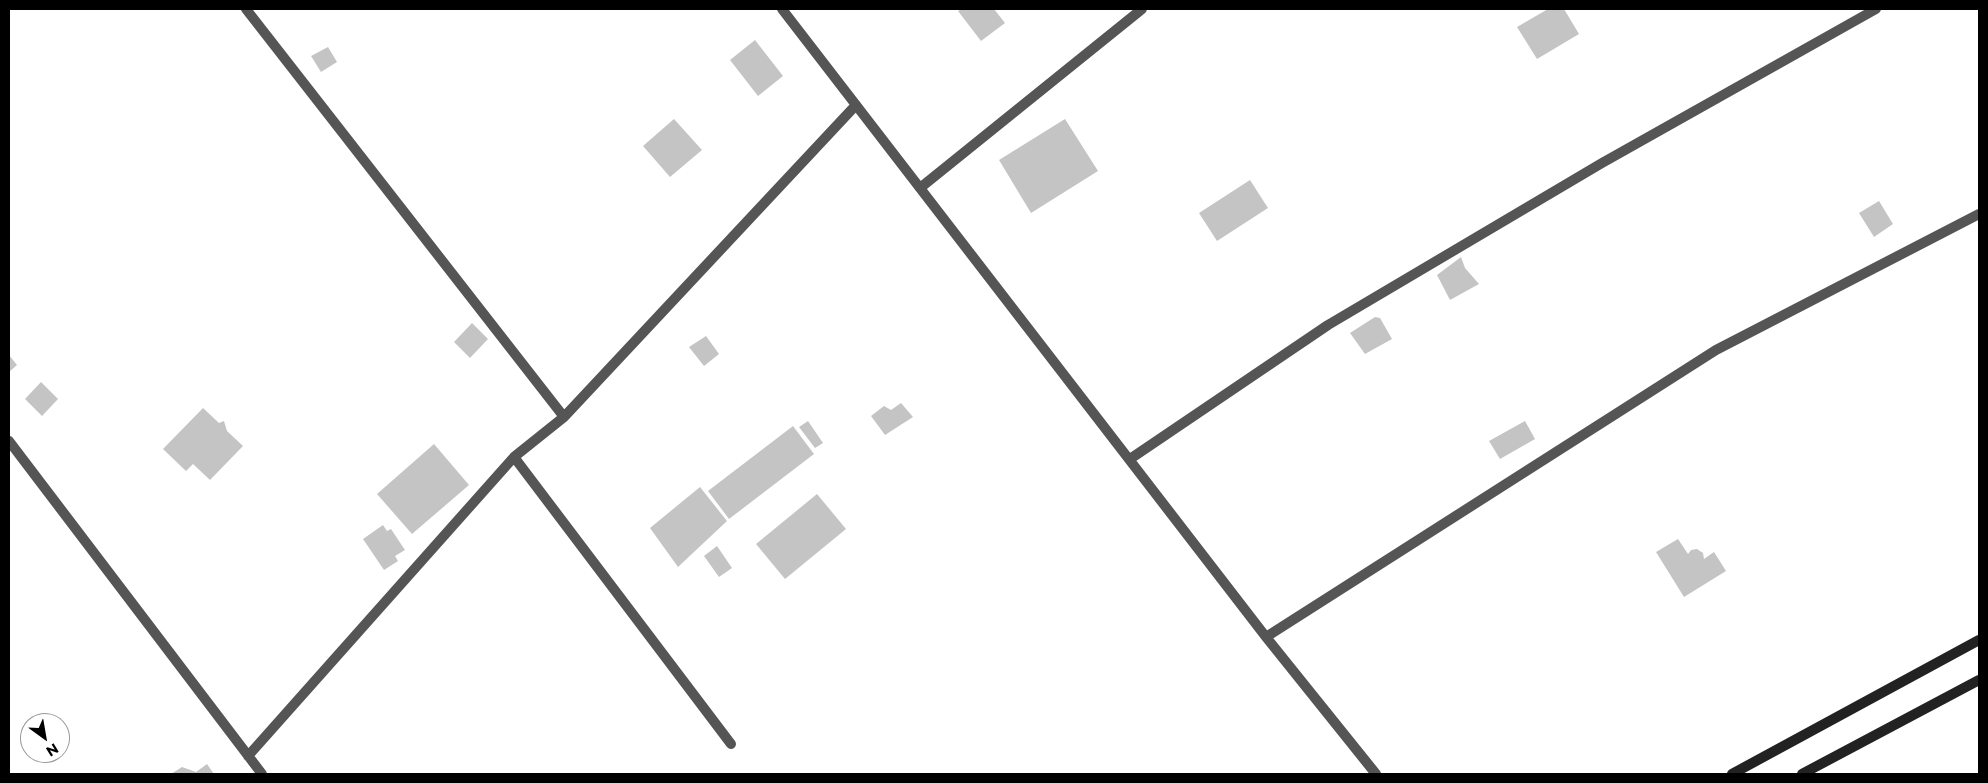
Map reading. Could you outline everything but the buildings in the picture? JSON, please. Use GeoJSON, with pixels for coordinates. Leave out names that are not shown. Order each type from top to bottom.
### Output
{"type":"FeatureCollection","features":[{"type":"Feature","properties":{"kind":"main road"},"geometry":{"type":"LineString","coordinates":[[1732,774],[1979,640]]}},
{"type":"Feature","properties":{"kind":"main road"},"geometry":{"type":"LineString","coordinates":[[1802,774],[1979,680]]}},
{"type":"Feature","properties":{"kind":"street"},"geometry":{"type":"LineString","coordinates":[[246,9],[564,417]]}},
{"type":"Feature","properties":{"kind":"street"},"geometry":{"type":"LineString","coordinates":[[782,9],[1266,637],[1376,774]]}},
{"type":"Feature","properties":{"kind":"street"},"geometry":{"type":"LineString","coordinates":[[920,188],[1142,9]]}},
{"type":"Feature","properties":{"kind":"street"},"geometry":{"type":"LineString","coordinates":[[1130,459],[1328,326],[1602,163],[1876,9]]}},
{"type":"Feature","properties":{"kind":"street"},"geometry":{"type":"LineString","coordinates":[[248,756],[514,457],[564,417],[856,105]]}},
{"type":"Feature","properties":{"kind":"street"},"geometry":{"type":"LineString","coordinates":[[1266,637],[1716,350],[1979,214]]}},
{"type":"Feature","properties":{"kind":"street"},"geometry":{"type":"LineString","coordinates":[[9,440],[262,774]]}},
{"type":"Feature","properties":{"kind":"street"},"geometry":{"type":"LineString","coordinates":[[514,457],[731,744]]}}]}
